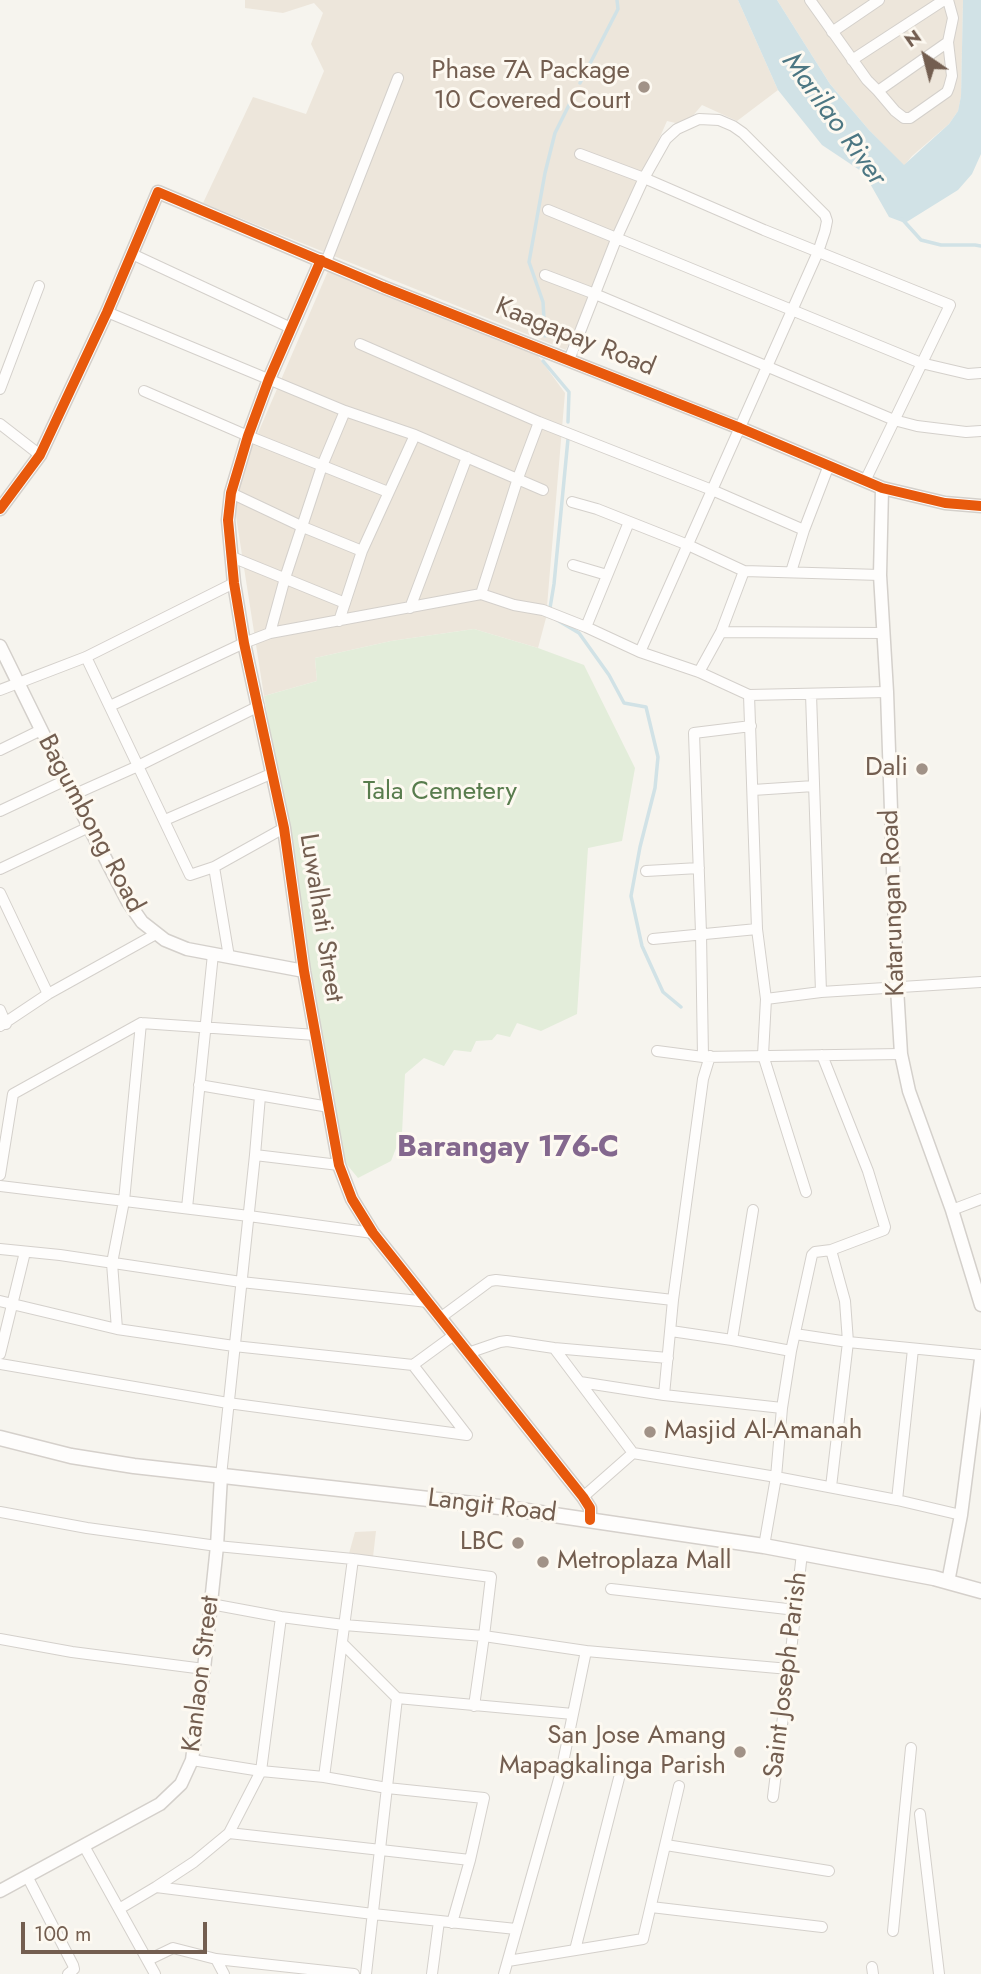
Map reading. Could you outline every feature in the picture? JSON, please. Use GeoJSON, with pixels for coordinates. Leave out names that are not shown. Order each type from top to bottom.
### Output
{"type":"FeatureCollection","features":[{"type":"Feature","properties":{"kind":"main road","name":"Langit Road"},"geometry":{"type":"LineString","coordinates":[[0,1438],[71,1456],[134,1466],[500,1507],[764,1546],[948,1582],[981,1591]]}},
{"type":"Feature","properties":{"kind":"street"},"geometry":{"type":"LineString","coordinates":[[810,0],[832,32],[852,60],[867,80],[904,118],[910,118],[947,93],[952,75],[948,42],[953,18],[946,0],[852,60]]}},
{"type":"Feature","properties":{"kind":"street"},"geometry":{"type":"LineString","coordinates":[[832,32],[878,0]]}},
{"type":"Feature","properties":{"kind":"street"},"geometry":{"type":"LineString","coordinates":[[878,91],[948,42]]}},
{"type":"Feature","properties":{"kind":"street"},"geometry":{"type":"LineString","coordinates":[[324,261],[398,78]]}},
{"type":"Feature","properties":{"kind":"street"},"geometry":{"type":"LineString","coordinates":[[569,360],[617,237],[644,178],[666,139],[677,129],[699,119],[719,120],[743,133],[821,210],[827,221],[818,251],[640,652]]}},
{"type":"Feature","properties":{"kind":"street"},"geometry":{"type":"LineString","coordinates":[[580,153],[950,305],[865,481]]}},
{"type":"Feature","properties":{"kind":"street","name":"Kaagapay Road"},"geometry":{"type":"LineString","coordinates":[[132,254],[158,192],[383,287],[740,428],[882,488],[944,503],[981,506]]}},
{"type":"Feature","properties":{"kind":"street"},"geometry":{"type":"LineString","coordinates":[[548,210],[921,363],[968,374],[981,373]]}},
{"type":"Feature","properties":{"kind":"street"},"geometry":{"type":"LineString","coordinates":[[1,508],[40,455],[132,254],[291,328]]}},
{"type":"Feature","properties":{"kind":"street","name":"Luwalhati Street"},"geometry":{"type":"LineString","coordinates":[[324,261],[269,379],[231,494],[228,520],[234,583],[244,643],[284,828],[304,971],[339,1165],[352,1199],[373,1233],[583,1497],[590,1508],[590,1520]]}},
{"type":"Feature","properties":{"kind":"street"},"geometry":{"type":"LineString","coordinates":[[545,275],[894,420],[929,428],[981,431]]}},
{"type":"Feature","properties":{"kind":"street"},"geometry":{"type":"LineString","coordinates":[[0,389],[39,286]]}},
{"type":"Feature","properties":{"kind":"street"},"geometry":{"type":"LineString","coordinates":[[107,312],[345,411],[415,435],[543,490]]}},
{"type":"Feature","properties":{"kind":"street"},"geometry":{"type":"LineString","coordinates":[[360,344],[540,422],[712,490],[804,530]]}},
{"type":"Feature","properties":{"kind":"street"},"geometry":{"type":"LineString","coordinates":[[144,391],[388,492]]}},
{"type":"Feature","properties":{"kind":"street"},"geometry":{"type":"LineString","coordinates":[[270,633],[322,466],[345,411]]}},
{"type":"Feature","properties":{"kind":"street"},"geometry":{"type":"LineString","coordinates":[[481,594],[518,478],[540,422]]}},
{"type":"Feature","properties":{"kind":"street"},"geometry":{"type":"LineString","coordinates":[[0,424],[40,455]]}},
{"type":"Feature","properties":{"kind":"street"},"geometry":{"type":"LineString","coordinates":[[339,621],[362,551],[415,435]]}},
{"type":"Feature","properties":{"kind":"street"},"geometry":{"type":"LineString","coordinates":[[410,608],[467,457]]}},
{"type":"Feature","properties":{"kind":"street"},"geometry":{"type":"LineString","coordinates":[[792,572],[804,530],[829,465]]}},
{"type":"Feature","properties":{"kind":"street","name":"Katarungan Road"},"geometry":{"type":"LineString","coordinates":[[882,488],[880,575],[901,1054],[909,1091],[952,1210],[981,1305]]}},
{"type":"Feature","properties":{"kind":"street"},"geometry":{"type":"LineString","coordinates":[[231,494],[362,551]]}},
{"type":"Feature","properties":{"kind":"street"},"geometry":{"type":"LineString","coordinates":[[572,502],[688,545],[744,572],[880,575]]}},
{"type":"Feature","properties":{"kind":"street"},"geometry":{"type":"LineString","coordinates":[[586,626],[629,522]]}},
{"type":"Feature","properties":{"kind":"street"},"geometry":{"type":"LineString","coordinates":[[232,556],[345,603]]}},
{"type":"Feature","properties":{"kind":"street"},"geometry":{"type":"LineString","coordinates":[[573,565],[607,575]]}},
{"type":"Feature","properties":{"kind":"street"},"geometry":{"type":"LineString","coordinates":[[699,672],[721,632],[744,572]]}},
{"type":"Feature","properties":{"kind":"street"},"geometry":{"type":"LineString","coordinates":[[0,690],[86,657],[234,583]]}},
{"type":"Feature","properties":{"kind":"street"},"geometry":{"type":"LineString","coordinates":[[110,706],[270,633],[481,594],[514,605],[543,610],[586,626],[640,652],[699,672],[749,695],[887,692]]}},
{"type":"Feature","properties":{"kind":"street"},"geometry":{"type":"LineString","coordinates":[[721,632],[883,633]]}},
{"type":"Feature","properties":{"kind":"street","name":"Bagumbong Road"},"geometry":{"type":"LineString","coordinates":[[0,646],[135,914],[156,934],[187,949],[304,971]]}},
{"type":"Feature","properties":{"kind":"street"},"geometry":{"type":"LineString","coordinates":[[86,657],[190,875],[214,867],[284,828]]}},
{"type":"Feature","properties":{"kind":"street"},"geometry":{"type":"LineString","coordinates":[[811,694],[821,992]]}},
{"type":"Feature","properties":{"kind":"street"},"geometry":{"type":"LineString","coordinates":[[749,695],[757,929],[766,999],[763,1055],[806,1192]]}},
{"type":"Feature","properties":{"kind":"street"},"geometry":{"type":"LineString","coordinates":[[73,795],[259,706]]}},
{"type":"Feature","properties":{"kind":"street"},"geometry":{"type":"LineString","coordinates":[[664,1395],[673,1300],[706,1057],[694,733],[751,726]]}},
{"type":"Feature","properties":{"kind":"street"},"geometry":{"type":"LineString","coordinates":[[0,750],[41,730]]}},
{"type":"Feature","properties":{"kind":"street"},"geometry":{"type":"LineString","coordinates":[[165,820],[273,773]]}},
{"type":"Feature","properties":{"kind":"street"},"geometry":{"type":"LineString","coordinates":[[0,811],[66,780]]}},
{"type":"Feature","properties":{"kind":"street"},"geometry":{"type":"LineString","coordinates":[[753,790],[814,786]]}},
{"type":"Feature","properties":{"kind":"street"},"geometry":{"type":"LineString","coordinates":[[0,869],[89,827]]}},
{"type":"Feature","properties":{"kind":"street"},"geometry":{"type":"LineString","coordinates":[[214,867],[229,957]]}},
{"type":"Feature","properties":{"kind":"street"},"geometry":{"type":"LineString","coordinates":[[646,871],[699,868]]}},
{"type":"Feature","properties":{"kind":"street"},"geometry":{"type":"LineString","coordinates":[[0,893],[48,994]]}},
{"type":"Feature","properties":{"kind":"street"},"geometry":{"type":"LineString","coordinates":[[653,939],[757,929]]}},
{"type":"Feature","properties":{"kind":"street"},"geometry":{"type":"LineString","coordinates":[[0,1010],[3,1025],[48,994],[156,934]]}},
{"type":"Feature","properties":{"kind":"street"},"geometry":{"type":"LineString","coordinates":[[187,1208],[213,954]]}},
{"type":"Feature","properties":{"kind":"street"},"geometry":{"type":"LineString","coordinates":[[766,999],[821,992],[981,982]]}},
{"type":"Feature","properties":{"kind":"street"},"geometry":{"type":"LineString","coordinates":[[117,1329],[112,1263],[124,1202],[141,1023]]}},
{"type":"Feature","properties":{"kind":"street"},"geometry":{"type":"LineString","coordinates":[[0,1175],[13,1094],[141,1023],[316,1035]]}},
{"type":"Feature","properties":{"kind":"street"},"geometry":{"type":"LineString","coordinates":[[657,1051],[706,1057],[901,1054]]}},
{"type":"Feature","properties":{"kind":"street"},"geometry":{"type":"LineString","coordinates":[[764,1546],[776,1477],[782,1408],[791,1351],[812,1255],[884,1230],[885,1227],[868,1171],[822,1055]]}},
{"type":"Feature","properties":{"kind":"street"},"geometry":{"type":"LineString","coordinates":[[199,1086],[329,1107]]}},
{"type":"Feature","properties":{"kind":"street"},"geometry":{"type":"LineString","coordinates":[[221,1476],[260,1096]]}},
{"type":"Feature","properties":{"kind":"street"},"geometry":{"type":"LineString","coordinates":[[256,1155],[339,1165]]}},
{"type":"Feature","properties":{"kind":"street"},"geometry":{"type":"LineString","coordinates":[[0,1186],[373,1233]]}},
{"type":"Feature","properties":{"kind":"street"},"geometry":{"type":"LineString","coordinates":[[952,1210],[981,1199]]}},
{"type":"Feature","properties":{"kind":"street"},"geometry":{"type":"LineString","coordinates":[[732,1340],[753,1210]]}},
{"type":"Feature","properties":{"kind":"street"},"geometry":{"type":"LineString","coordinates":[[0,1249],[60,1255],[241,1282],[428,1302]]}},
{"type":"Feature","properties":{"kind":"street"},"geometry":{"type":"LineString","coordinates":[[831,1250],[845,1301],[848,1342],[831,1488]]}},
{"type":"Feature","properties":{"kind":"street"},"geometry":{"type":"LineString","coordinates":[[0,1354],[25,1252]]}},
{"type":"Feature","properties":{"kind":"street"},"geometry":{"type":"LineString","coordinates":[[440,1318],[490,1281],[496,1280],[673,1300]]}},
{"type":"Feature","properties":{"kind":"street"},"geometry":{"type":"LineString","coordinates":[[0,1301],[117,1329],[234,1346],[413,1365],[454,1335]]}},
{"type":"Feature","properties":{"kind":"street"},"geometry":{"type":"LineString","coordinates":[[671,1331],[791,1351]]}},
{"type":"Feature","properties":{"kind":"street"},"geometry":{"type":"LineString","coordinates":[[795,1334],[914,1349],[981,1364],[976,1431],[948,1582]]}},
{"type":"Feature","properties":{"kind":"street"},"geometry":{"type":"LineString","coordinates":[[468,1353],[507,1341],[668,1358]]}},
{"type":"Feature","properties":{"kind":"street"},"geometry":{"type":"LineString","coordinates":[[554,1348],[634,1453],[776,1477],[961,1515]]}},
{"type":"Feature","properties":{"kind":"street"},"geometry":{"type":"LineString","coordinates":[[897,1500],[914,1349]]}},
{"type":"Feature","properties":{"kind":"street"},"geometry":{"type":"LineString","coordinates":[[0,1364],[228,1404],[467,1435],[413,1365]]}},
{"type":"Feature","properties":{"kind":"street"},"geometry":{"type":"LineString","coordinates":[[580,1382],[664,1395],[782,1408]]}},
{"type":"Feature","properties":{"kind":"street"},"geometry":{"type":"LineString","coordinates":[[583,1497],[634,1453]]}},
{"type":"Feature","properties":{"kind":"street","name":"Kanlaon Street"},"geometry":{"type":"LineString","coordinates":[[0,1891],[160,1804],[181,1784],[192,1760],[204,1669],[217,1546],[221,1476]]}},
{"type":"Feature","properties":{"kind":"street"},"geometry":{"type":"LineString","coordinates":[[0,1512],[87,1528],[217,1546],[353,1559],[491,1577],[474,1706]]}},
{"type":"Feature","properties":{"kind":"street","name":"Saint Joseph Parish"},"geometry":{"type":"LineString","coordinates":[[773,1797],[802,1553]]}},
{"type":"Feature","properties":{"kind":"street"},"geometry":{"type":"LineString","coordinates":[[324,1777],[353,1559]]}},
{"type":"Feature","properties":{"kind":"street"},"geometry":{"type":"LineString","coordinates":[[611,1589],[796,1610]]}},
{"type":"Feature","properties":{"kind":"street"},"geometry":{"type":"LineString","coordinates":[[211,1604],[344,1625],[484,1636],[586,1651],[789,1669]]}},
{"type":"Feature","properties":{"kind":"street"},"geometry":{"type":"LineString","coordinates":[[119,1909],[194,1862],[229,1833],[261,1771],[281,1617]]}},
{"type":"Feature","properties":{"kind":"street"},"geometry":{"type":"LineString","coordinates":[[0,1639],[85,1654],[204,1669]]}},
{"type":"Feature","properties":{"kind":"street"},"geometry":{"type":"LineString","coordinates":[[343,1644],[397,1698],[573,1714]]}},
{"type":"Feature","properties":{"kind":"street"},"geometry":{"type":"LineString","coordinates":[[504,1974],[561,1772],[586,1651]]}},
{"type":"Feature","properties":{"kind":"street"},"geometry":{"type":"LineString","coordinates":[[366,1974],[397,1698]]}},
{"type":"Feature","properties":{"kind":"street"},"geometry":{"type":"LineString","coordinates":[[893,1931],[911,1748]]}},
{"type":"Feature","properties":{"kind":"street"},"geometry":{"type":"LineString","coordinates":[[192,1760],[387,1788],[484,1797],[452,1923]]}},
{"type":"Feature","properties":{"kind":"street"},"geometry":{"type":"LineString","coordinates":[[575,1950],[619,1778]]}},
{"type":"Feature","properties":{"kind":"street"},"geometry":{"type":"LineString","coordinates":[[508,1961],[643,1939],[679,1786]]}},
{"type":"Feature","properties":{"kind":"street"},"geometry":{"type":"LineString","coordinates":[[920,1814],[939,1974]]}},
{"type":"Feature","properties":{"kind":"street"},"geometry":{"type":"LineString","coordinates":[[229,1833],[470,1860]]}},
{"type":"Feature","properties":{"kind":"street"},"geometry":{"type":"LineString","coordinates":[[666,1845],[830,1871]]}},
{"type":"Feature","properties":{"kind":"street"},"geometry":{"type":"LineString","coordinates":[[84,1846],[155,1974]]}},
{"type":"Feature","properties":{"kind":"street"},"geometry":{"type":"LineString","coordinates":[[27,1876],[73,1965],[74,1969],[68,1974]]}},
{"type":"Feature","properties":{"kind":"street"},"geometry":{"type":"LineString","coordinates":[[156,1887],[516,1929]]}},
{"type":"Feature","properties":{"kind":"street"},"geometry":{"type":"LineString","coordinates":[[651,1907],[822,1927]]}},
{"type":"Feature","properties":{"kind":"street"},"geometry":{"type":"LineString","coordinates":[[432,1974],[439,1921]]}},
{"type":"Feature","properties":{"kind":"street"},"geometry":{"type":"LineString","coordinates":[[148,1960],[173,1948],[216,1959],[354,1974]]}},
{"type":"Feature","properties":{"kind":"street"},"geometry":{"type":"LineString","coordinates":[[216,1959],[224,1974]]}},
{"type":"Feature","properties":{"kind":"shaded area"},"geometry":{"type":"Polygon","coordinates":[[[245,0],[738,0],[778,90],[737,121],[702,105],[691,118],[680,124],[667,121],[566,350],[203,203],[253,97],[306,114],[324,71],[311,44],[323,13],[314,3],[283,13],[245,8],[245,0]]]}},
{"type":"Feature","properties":{"kind":"shaded area"},"geometry":{"type":"Polygon","coordinates":[[[777,0],[963,0],[961,97],[958,111],[949,124],[904,166],[830,84],[777,0]]]}},
{"type":"Feature","properties":{"kind":"shaded area"},"geometry":{"type":"Polygon","coordinates":[[[328,271],[538,356],[565,393],[546,618],[538,648],[474,629],[391,641],[315,658],[317,681],[264,696],[235,510],[245,463],[328,271]]]}},
{"type":"Feature","properties":{"kind":"shaded area"},"geometry":{"type":"Polygon","coordinates":[[[376,1531],[373,1557],[348,1557],[355,1532],[376,1531]]]}},
{"type":"Feature","properties":{"kind":"green space","name":"Tala Cemetery"},"geometry":{"type":"Polygon","coordinates":[[[474,629],[584,665],[635,768],[622,841],[588,848],[577,1014],[541,1031],[517,1023],[510,1037],[497,1034],[492,1040],[476,1041],[471,1052],[454,1050],[444,1066],[424,1058],[405,1074],[402,1133],[391,1161],[358,1178],[344,1161],[264,696],[317,681],[315,658],[391,641],[474,629]]]}},
{"type":"Feature","properties":{"kind":"water","name":"Marilao River"},"geometry":{"type":"Polygon","coordinates":[[[738,0],[777,0],[830,84],[869,130],[904,165],[949,124],[958,111],[961,96],[963,0],[981,0],[981,154],[972,174],[958,190],[905,223],[889,217],[864,173],[822,145],[778,90],[738,0]]]}},
{"type":"Feature","properties":{"kind":"waterway"},"geometry":{"type":"LineString","coordinates":[[580,83],[618,9],[617,0]]}},
{"type":"Feature","properties":{"kind":"waterway"},"geometry":{"type":"LineString","coordinates":[[545,336],[543,302],[529,262],[555,133],[577,89]]}},
{"type":"Feature","properties":{"kind":"waterway"},"geometry":{"type":"LineString","coordinates":[[902,219],[921,240],[941,245],[981,246]]}},
{"type":"Feature","properties":{"kind":"waterway"},"geometry":{"type":"LineString","coordinates":[[543,361],[569,392],[568,422]]}},
{"type":"Feature","properties":{"kind":"waterway"},"geometry":{"type":"LineString","coordinates":[[550,608],[568,439]]}},
{"type":"Feature","properties":{"kind":"waterway"},"geometry":{"type":"LineString","coordinates":[[552,617],[579,633],[609,675],[624,703],[646,707],[658,757],[655,788],[631,896],[642,946],[663,992],[681,1007]]}},
{"type":"Feature","properties":{"kind":"cycle path"},"geometry":{"type":"LineString","coordinates":[[0,509],[40,455],[107,312],[158,192],[383,287],[740,428],[882,488],[945,503],[981,506]]}},
{"type":"Feature","properties":{"kind":"cycle path"},"geometry":{"type":"LineString","coordinates":[[321,260],[269,379],[248,436],[231,493],[228,520],[234,583],[244,643],[284,828],[304,971],[339,1165],[352,1199],[373,1233],[583,1497],[590,1508],[590,1520]]}},
{"type":"Feature","properties":{"kind":"place","name":"Phase 7A Package 10 Covered Court"},"geometry":{"type":"Point","coordinates":[644,87]}},
{"type":"Feature","properties":{"kind":"place","name":"Dali"},"geometry":{"type":"Point","coordinates":[922,769]}},
{"type":"Feature","properties":{"kind":"place","name":"Masjid Al-Amanah"},"geometry":{"type":"Point","coordinates":[650,1432]}},
{"type":"Feature","properties":{"kind":"place","name":"LBC"},"geometry":{"type":"Point","coordinates":[518,1543]}},
{"type":"Feature","properties":{"kind":"place","name":"Metroplaza Mall"},"geometry":{"type":"Point","coordinates":[543,1562]}},
{"type":"Feature","properties":{"kind":"place","name":"San Jose Amang Mapagkalinga Parish"},"geometry":{"type":"Point","coordinates":[740,1752]}},
{"type":"Feature","properties":{"kind":"district","name":"Barangay 176-C"},"geometry":{"type":"Point","coordinates":[508,1149]}}]}
